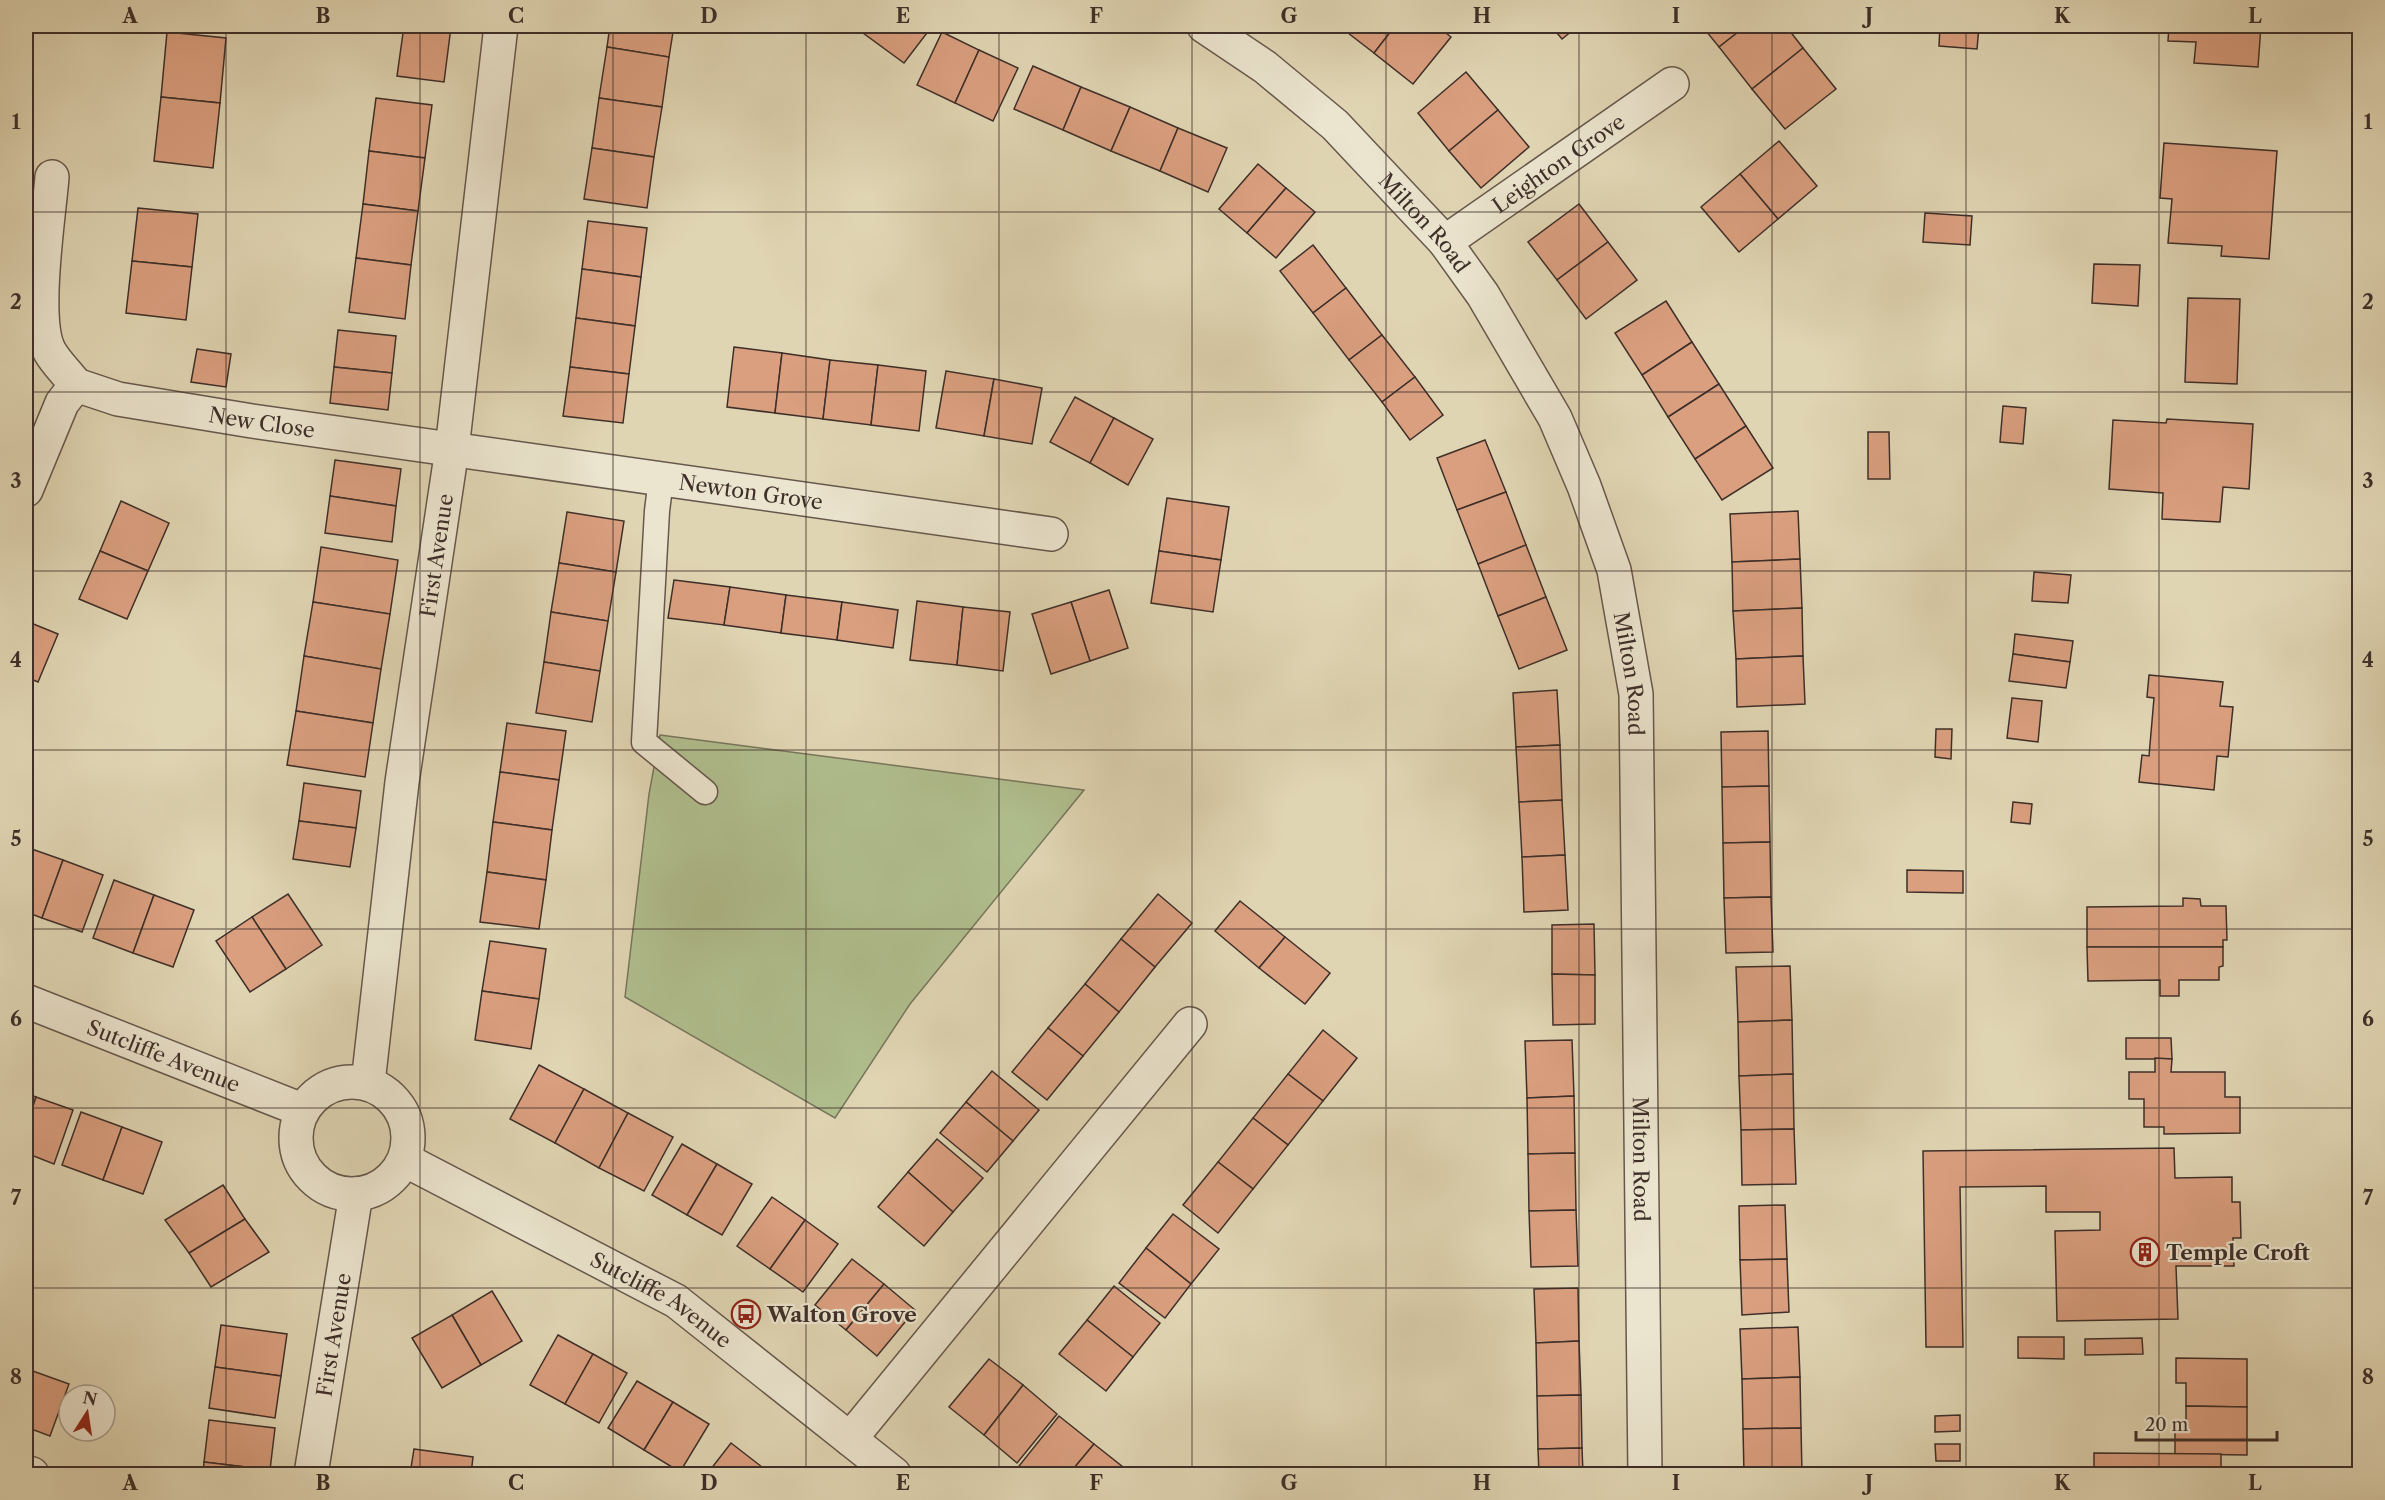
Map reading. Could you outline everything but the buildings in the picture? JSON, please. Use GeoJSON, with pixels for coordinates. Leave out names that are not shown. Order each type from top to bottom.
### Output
{"type":"FeatureCollection","features":[{"type":"Feature","properties":{"kind":"street","name":"First Avenue"},"geometry":{"type":"LineString","coordinates":[[368,1083],[402,782],[452,449],[501,26]]}},
{"type":"Feature","properties":{"kind":"street","name":"Milton Road"},"geometry":{"type":"LineString","coordinates":[[1204,26],[1265,67],[1335,125],[1445,242],[1483,295],[1556,418],[1584,486],[1614,570],[1636,694],[1645,1474]]}},
{"type":"Feature","properties":{"kind":"street","name":"Leighton Grove"},"geometry":{"type":"LineString","coordinates":[[1445,242],[1672,84]]}},
{"type":"Feature","properties":{"kind":"street"},"geometry":{"type":"LineString","coordinates":[[26,490],[62,402],[76,385],[49,351],[42,330],[41,300],[52,177]]}},
{"type":"Feature","properties":{"kind":"street","name":"New Close"},"geometry":{"type":"LineString","coordinates":[[76,385],[118,399],[452,449]]}},
{"type":"Feature","properties":{"kind":"street","name":"Newton Grove"},"geometry":{"type":"LineString","coordinates":[[452,449],[1051,534]]}},
{"type":"Feature","properties":{"kind":"street","name":"Sutcliffe Avenue"},"geometry":{"type":"LineString","coordinates":[[26,1001],[302,1110]]}},
{"type":"Feature","properties":{"kind":"street"},"geometry":{"type":"LineString","coordinates":[[850,1439],[1190,1024]]}},
{"type":"Feature","properties":{"kind":"street"},"geometry":{"type":"LineString","coordinates":[[349,1081],[368,1083],[380,1088],[401,1109],[408,1128],[409,1141],[405,1160],[399,1170],[375,1190],[343,1194],[324,1187],[304,1169],[298,1156],[295,1137],[302,1110],[320,1091],[339,1083],[349,1081]]}},
{"type":"Feature","properties":{"kind":"street","name":"Sutcliffe Avenue"},"geometry":{"type":"LineString","coordinates":[[405,1160],[676,1301],[894,1474]]}},
{"type":"Feature","properties":{"kind":"street","name":"First Avenue"},"geometry":{"type":"LineString","coordinates":[[311,1474],[356,1194]]}},
{"type":"Feature","properties":{"kind":"street"},"geometry":{"type":"LineString","coordinates":[[26,1472],[32,1474]]}},
{"type":"Feature","properties":{"kind":"lane"},"geometry":{"type":"LineString","coordinates":[[661,479],[657,512],[644,742],[705,792]]}},
{"type":"Feature","properties":{"kind":"green space"},"geometry":{"type":"Polygon","coordinates":[[[660,735],[1084,790],[910,1004],[835,1118],[625,997],[649,794],[660,735]]]}},
{"type":"Feature","properties":{"kind":"place","name":"Temple Croft"},"geometry":{"type":"Point","coordinates":[2145,1252]}},
{"type":"Feature","properties":{"kind":"place","name":"Walton Grove"},"geometry":{"type":"Point","coordinates":[746,1314]}}]}
